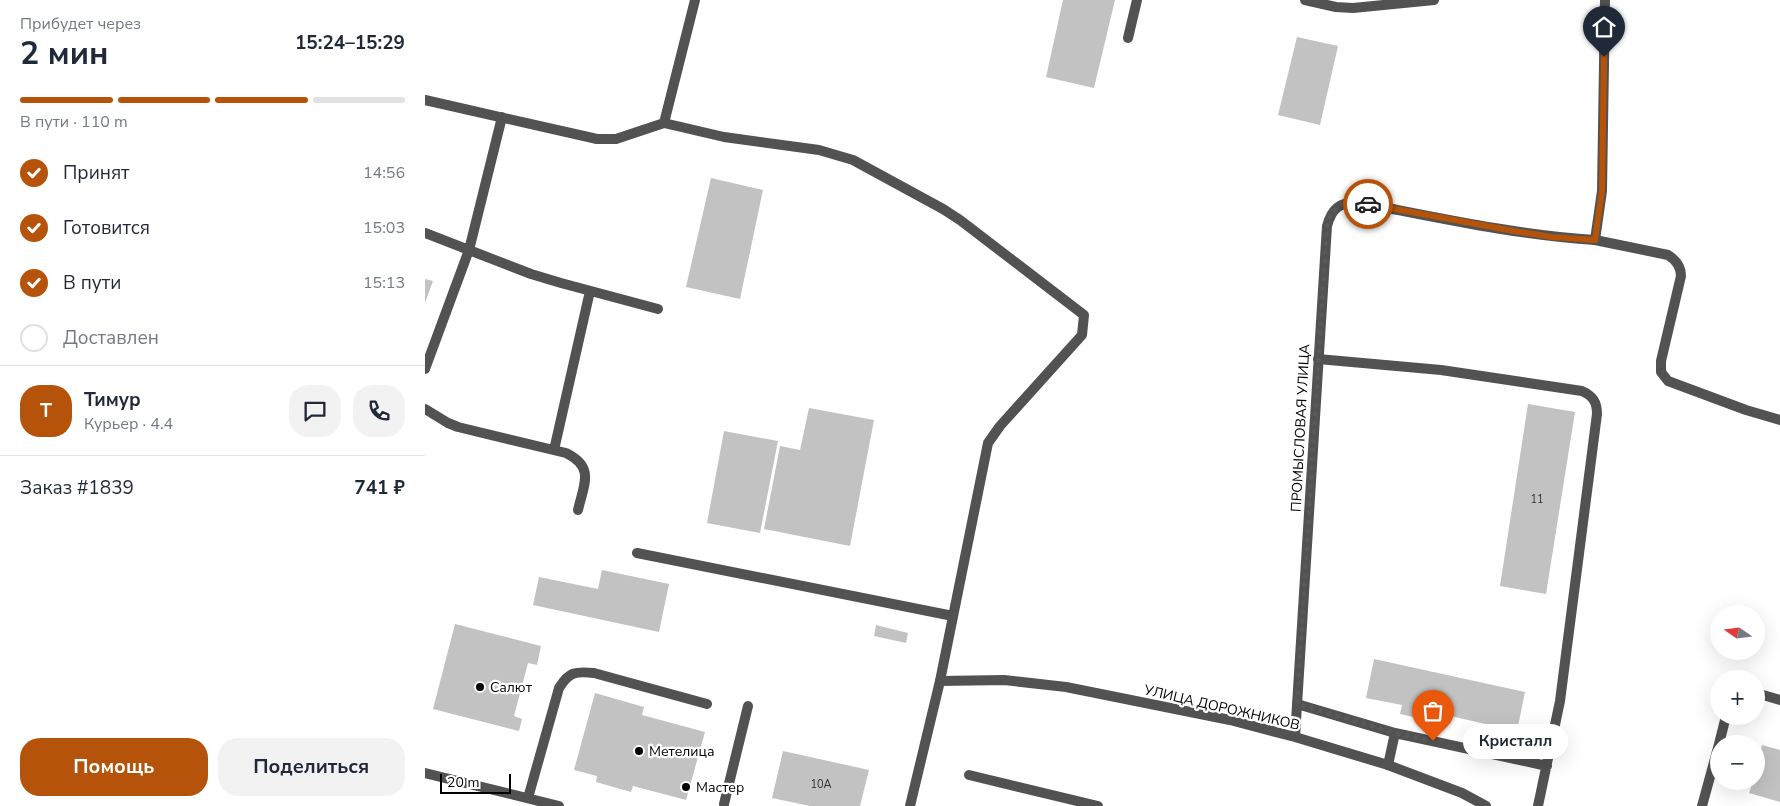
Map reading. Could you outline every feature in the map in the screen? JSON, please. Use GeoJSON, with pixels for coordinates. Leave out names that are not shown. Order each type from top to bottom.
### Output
{"type":"FeatureCollection","features":[{"type":"Feature","properties":{"kind":"street"},"geometry":{"type":"LineString","coordinates":[[664,123],[695,0]]}},
{"type":"Feature","properties":{"kind":"street"},"geometry":{"type":"LineString","coordinates":[[1128,38],[1137,0]]}},
{"type":"Feature","properties":{"kind":"street"},"geometry":{"type":"LineString","coordinates":[[1305,0],[1336,7],[1353,8],[1433,0]]}},
{"type":"Feature","properties":{"kind":"street"},"geometry":{"type":"LineString","coordinates":[[1605,0],[1602,191],[1595,240],[1668,255],[1674,259],[1681,269],[1661,361],[1661,372],[1668,382],[1780,420]]}},
{"type":"Feature","properties":{"kind":"street"},"geometry":{"type":"LineString","coordinates":[[425,100],[597,139],[616,139],[664,123],[724,137],[819,150],[853,160],[954,216],[1084,315],[1082,335],[1001,426],[988,444],[940,681],[910,806]]}},
{"type":"Feature","properties":{"kind":"street"},"geometry":{"type":"LineString","coordinates":[[425,369],[469,250],[502,117]]}},
{"type":"Feature","properties":{"kind":"street","name":"ПРОМЫСЛОВАЯ УЛИЦА"},"geometry":{"type":"LineString","coordinates":[[1295,737],[1318,359],[1327,226],[1330,215],[1342,203],[1357,202],[1552,237],[1595,240]]}},
{"type":"Feature","properties":{"kind":"street"},"geometry":{"type":"LineString","coordinates":[[425,233],[531,274],[657,308]]}},
{"type":"Feature","properties":{"kind":"street"},"geometry":{"type":"LineString","coordinates":[[554,450],[590,291]]}},
{"type":"Feature","properties":{"kind":"street"},"geometry":{"type":"LineString","coordinates":[[1318,359],[1441,370],[1498,378],[1582,391],[1589,394],[1595,401],[1597,414],[1560,701],[1538,806]]}},
{"type":"Feature","properties":{"kind":"street"},"geometry":{"type":"LineString","coordinates":[[425,409],[447,423],[458,427],[566,453],[576,458],[583,466],[585,475],[578,510]]}},
{"type":"Feature","properties":{"kind":"street"},"geometry":{"type":"LineString","coordinates":[[637,553],[953,616]]}},
{"type":"Feature","properties":{"kind":"street"},"geometry":{"type":"LineString","coordinates":[[528,798],[559,688],[566,677],[578,671],[594,673],[707,704]]}},
{"type":"Feature","properties":{"kind":"street","name":"УЛИЦА ДОРОЖНИКОВ"},"geometry":{"type":"LineString","coordinates":[[940,681],[1004,680],[1065,688],[1230,720],[1388,765],[1463,793],[1486,806]]}},
{"type":"Feature","properties":{"kind":"street"},"geometry":{"type":"LineString","coordinates":[[1765,696],[1780,700]]}},
{"type":"Feature","properties":{"kind":"street"},"geometry":{"type":"LineString","coordinates":[[1297,704],[1395,733],[1547,766]]}},
{"type":"Feature","properties":{"kind":"street"},"geometry":{"type":"LineString","coordinates":[[726,805],[748,706]]}},
{"type":"Feature","properties":{"kind":"street"},"geometry":{"type":"LineString","coordinates":[[1388,765],[1395,733]]}},
{"type":"Feature","properties":{"kind":"street"},"geometry":{"type":"LineString","coordinates":[[425,773],[559,806]]}},
{"type":"Feature","properties":{"kind":"street"},"geometry":{"type":"LineString","coordinates":[[969,775],[1098,806]]}},
{"type":"Feature","properties":{"kind":"street"},"geometry":{"type":"LineString","coordinates":[[1703,806],[1710,779]]}},
{"type":"Feature","properties":{"kind":"building"},"geometry":{"type":"Polygon","coordinates":[[[1063,0],[1115,0],[1094,88],[1046,77],[1063,0]]]}},
{"type":"Feature","properties":{"kind":"building"},"geometry":{"type":"Polygon","coordinates":[[[1297,37],[1338,46],[1320,125],[1278,115],[1297,37]]]}},
{"type":"Feature","properties":{"kind":"building"},"geometry":{"type":"Polygon","coordinates":[[[711,178],[763,190],[740,299],[686,287],[711,178]]]}},
{"type":"Feature","properties":{"kind":"building"},"geometry":{"type":"Polygon","coordinates":[[[425,279],[433,281],[425,303],[425,279]]]}},
{"type":"Feature","properties":{"kind":"building"},"geometry":{"type":"Polygon","coordinates":[[[1528,404],[1575,412],[1546,594],[1500,586],[1528,404]]]}},
{"type":"Feature","properties":{"kind":"building"},"geometry":{"type":"Polygon","coordinates":[[[809,408],[874,420],[850,546],[764,529],[780,446],[800,450],[809,408]]]}},
{"type":"Feature","properties":{"kind":"building"},"geometry":{"type":"Polygon","coordinates":[[[724,431],[778,441],[760,533],[707,523],[724,431]]]}},
{"type":"Feature","properties":{"kind":"building"},"geometry":{"type":"Polygon","coordinates":[[[602,570],[669,584],[659,632],[533,605],[539,577],[598,589],[602,570]]]}},
{"type":"Feature","properties":{"kind":"building","name":"Салют"},"geometry":{"type":"Polygon","coordinates":[[[455,624],[541,646],[537,665],[528,663],[514,716],[522,719],[519,731],[433,709],[455,624]]]}},
{"type":"Feature","properties":{"kind":"building"},"geometry":{"type":"Polygon","coordinates":[[[876,625],[908,633],[906,643],[874,636],[876,625]]]}},
{"type":"Feature","properties":{"kind":"building"},"geometry":{"type":"Polygon","coordinates":[[[1374,659],[1525,692],[1517,731],[1419,709],[1418,718],[1400,714],[1402,705],[1366,698],[1374,659]]]}},
{"type":"Feature","properties":{"kind":"building","name":"Метелица"},"geometry":{"type":"Polygon","coordinates":[[[595,693],[644,707],[642,715],[705,732],[686,800],[633,786],[631,792],[596,782],[597,776],[574,770],[595,693]]]}},
{"type":"Feature","properties":{"kind":"building"},"geometry":{"type":"Polygon","coordinates":[[[1765,746],[1780,750],[1780,802],[1749,793],[1750,790],[1765,790],[1765,746]]]}},
{"type":"Feature","properties":{"kind":"building"},"geometry":{"type":"Polygon","coordinates":[[[783,751],[869,770],[860,806],[810,806],[772,798],[783,751]]]}},
{"type":"Feature","properties":{"kind":"way so far"},"geometry":{"type":"LineString","coordinates":[[1368,204],[1357,202],[1342,203],[1330,215],[1327,226],[1297,704],[1395,733],[1433,741]]}},
{"type":"Feature","properties":{"kind":"place","name":"Салют"},"geometry":{"type":"Point","coordinates":[480,687]}},
{"type":"Feature","properties":{"kind":"place","name":"Кристалл"},"geometry":{"type":"Point","coordinates":[1433,741]}},
{"type":"Feature","properties":{"kind":"place","name":"Метелица"},"geometry":{"type":"Point","coordinates":[639,751]}},
{"type":"Feature","properties":{"kind":"place","name":"Мастер"},"geometry":{"type":"Point","coordinates":[686,787]}},
{"type":"Feature","properties":{"kind":"route"},"geometry":{"type":"LineString","coordinates":[[1368,204],[1514,231],[1552,237],[1595,240],[1602,191],[1604,57]]}}]}
